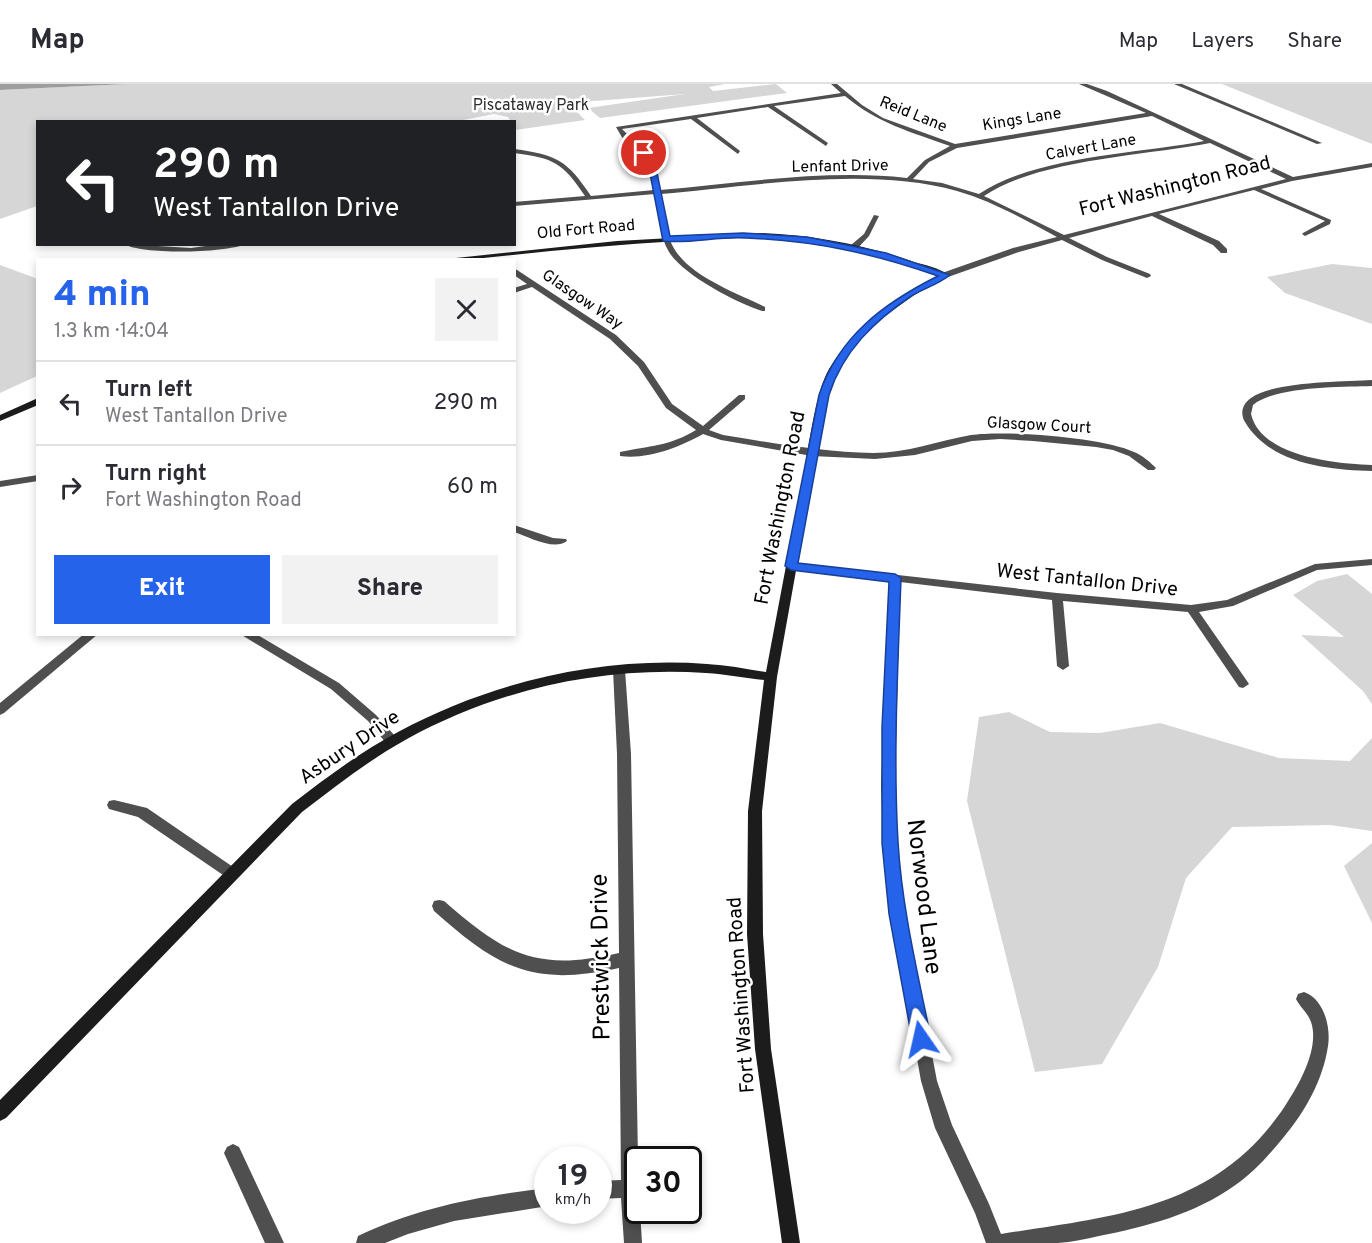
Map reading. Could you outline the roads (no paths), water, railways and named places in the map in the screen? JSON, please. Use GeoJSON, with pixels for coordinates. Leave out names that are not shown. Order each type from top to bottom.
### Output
{"type":"FeatureCollection","features":[{"type":"Feature","properties":{"kind":"main road","name":"Old Fort Road"},"geometry":{"type":"LineString","coordinates":[[472,258],[505,256],[599,242],[736,235],[777,236],[854,247],[945,275]]}},
{"type":"Feature","properties":{"kind":"main road","name":"Fort Washington Road"},"geometry":{"type":"LineString","coordinates":[[791,1243],[763,1049],[755,934],[755,811],[771,677],[827,383],[847,348],[875,319],[894,304],[945,275]]}},
{"type":"Feature","properties":{"kind":"main road"},"geometry":{"type":"LineString","coordinates":[[0,418],[35,404]]}},
{"type":"Feature","properties":{"kind":"main road","name":"Asbury Drive"},"geometry":{"type":"LineString","coordinates":[[0,1112],[297,808],[320,788],[391,740],[454,709],[490,696],[565,677],[619,670],[698,667],[771,677]]}},
{"type":"Feature","properties":{"kind":"street","name":"Reid Lane"},"geometry":{"type":"LineString","coordinates":[[834,84],[881,119],[955,146]]}},
{"type":"Feature","properties":{"kind":"street"},"geometry":{"type":"LineString","coordinates":[[1082,84],[1292,179]]}},
{"type":"Feature","properties":{"kind":"street"},"geometry":{"type":"LineString","coordinates":[[1177,84],[1320,143]]}},
{"type":"Feature","properties":{"kind":"street"},"geometry":{"type":"LineString","coordinates":[[762,309],[698,275],[676,260],[666,239],[658,193],[648,159],[618,128],[846,94]]}},
{"type":"Feature","properties":{"kind":"street"},"geometry":{"type":"LineString","coordinates":[[768,105],[826,144]]}},
{"type":"Feature","properties":{"kind":"street","name":"Kings Lane"},"geometry":{"type":"LineString","coordinates":[[908,180],[927,161],[955,146],[1152,114]]}},
{"type":"Feature","properties":{"kind":"street"},"geometry":{"type":"LineString","coordinates":[[691,116],[738,152]]}},
{"type":"Feature","properties":{"kind":"street","name":"Calvert Lane"},"geometry":{"type":"LineString","coordinates":[[980,196],[1002,183],[1043,171],[1211,141]]}},
{"type":"Feature","properties":{"kind":"street"},"geometry":{"type":"LineString","coordinates":[[516,151],[546,156],[569,168],[589,197]]}},
{"type":"Feature","properties":{"kind":"street"},"geometry":{"type":"LineString","coordinates":[[1368,165],[1372,169]]}},
{"type":"Feature","properties":{"kind":"street","name":"Fort Washington Road"},"geometry":{"type":"LineString","coordinates":[[945,275],[982,260],[1154,214],[1292,179],[1368,165]]}},
{"type":"Feature","properties":{"kind":"street","name":"Lenfant Drive"},"geometry":{"type":"LineString","coordinates":[[516,204],[822,178],[861,177],[908,180],[980,196],[1120,268],[1147,276]]}},
{"type":"Feature","properties":{"kind":"street"},"geometry":{"type":"LineString","coordinates":[[1254,188],[1328,220],[1328,223],[1305,234]]}},
{"type":"Feature","properties":{"kind":"street"},"geometry":{"type":"LineString","coordinates":[[1154,214],[1216,243],[1224,251]]}},
{"type":"Feature","properties":{"kind":"street"},"geometry":{"type":"LineString","coordinates":[[854,247],[867,235],[876,216]]}},
{"type":"Feature","properties":{"kind":"street"},"geometry":{"type":"LineString","coordinates":[[132,246],[191,250],[226,246]]}},
{"type":"Feature","properties":{"kind":"street","name":"Glasgow Way"},"geometry":{"type":"LineString","coordinates":[[516,271],[613,337],[641,364],[669,406],[704,431],[741,442],[812,453]]}},
{"type":"Feature","properties":{"kind":"street"},"geometry":{"type":"LineString","coordinates":[[516,290],[533,284]]}},
{"type":"Feature","properties":{"kind":"street"},"geometry":{"type":"LineString","coordinates":[[1372,383],[1272,392],[1256,398],[1246,412],[1247,418],[1257,432],[1286,452],[1322,464],[1372,468]]}},
{"type":"Feature","properties":{"kind":"street"},"geometry":{"type":"LineString","coordinates":[[624,454],[669,447],[704,431],[742,397]]}},
{"type":"Feature","properties":{"kind":"street","name":"Glasgow Court"},"geometry":{"type":"LineString","coordinates":[[812,453],[875,456],[897,454],[972,438],[1010,436],[1096,444],[1132,454],[1151,468]]}},
{"type":"Feature","properties":{"kind":"street"},"geometry":{"type":"LineString","coordinates":[[0,484],[36,478]]}},
{"type":"Feature","properties":{"kind":"street"},"geometry":{"type":"LineString","coordinates":[[516,529],[552,541],[562,541]]}},
{"type":"Feature","properties":{"kind":"street","name":"West Tantallon Drive"},"geometry":{"type":"LineString","coordinates":[[791,566],[1057,597],[1191,609],[1229,603],[1315,567],[1372,562]]}},
{"type":"Feature","properties":{"kind":"street","name":"Norwood Lane"},"geometry":{"type":"LineString","coordinates":[[895,578],[888,785],[890,843],[898,914],[929,1081],[944,1128],[983,1210],[995,1243]]}},
{"type":"Feature","properties":{"kind":"street"},"geometry":{"type":"LineString","coordinates":[[1057,597],[1063,666]]}},
{"type":"Feature","properties":{"kind":"street"},"geometry":{"type":"LineString","coordinates":[[1191,609],[1243,684]]}},
{"type":"Feature","properties":{"kind":"street"},"geometry":{"type":"LineString","coordinates":[[0,710],[90,636]]}},
{"type":"Feature","properties":{"kind":"street"},"geometry":{"type":"LineString","coordinates":[[249,636],[335,686],[372,718],[391,740]]}},
{"type":"Feature","properties":{"kind":"street","name":"Prestwick Drive"},"geometry":{"type":"LineString","coordinates":[[619,670],[624,754],[629,1146]]}},
{"type":"Feature","properties":{"kind":"street"},"geometry":{"type":"LineString","coordinates":[[114,804],[142,812],[231,873]]}},
{"type":"Feature","properties":{"kind":"street"},"geometry":{"type":"LineString","coordinates":[[439,906],[489,946],[508,958],[527,965],[579,970],[626,959]]}},
{"type":"Feature","properties":{"kind":"street"},"geometry":{"type":"LineString","coordinates":[[1001,1243],[1146,1217],[1215,1190],[1243,1168],[1272,1142],[1312,1077],[1321,1044],[1321,1026],[1318,1016],[1304,999]]}},
{"type":"Feature","properties":{"kind":"street"},"geometry":{"type":"LineString","coordinates":[[233,1153],[275,1243]]}},
{"type":"Feature","properties":{"kind":"street"},"geometry":{"type":"LineString","coordinates":[[365,1243],[380,1235],[460,1210],[534,1199]]}},
{"type":"Feature","properties":{"kind":"street","name":"Prestwick Drive"},"geometry":{"type":"LineString","coordinates":[[632,1224],[633,1243]]}},
{"type":"Feature","properties":{"kind":"park label","name":"Piscataway Park"},"geometry":{"type":"Point","coordinates":[531,106]}}]}
